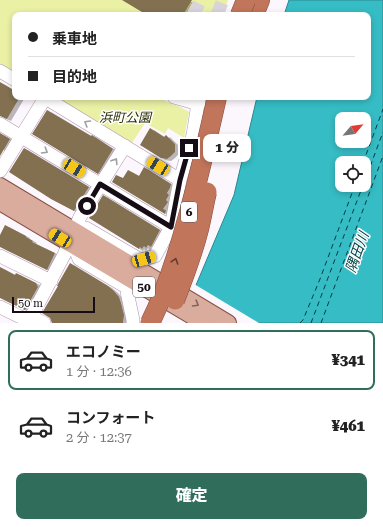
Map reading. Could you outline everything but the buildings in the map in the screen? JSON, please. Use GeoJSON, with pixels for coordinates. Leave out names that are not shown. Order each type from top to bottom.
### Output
{"type":"FeatureCollection","features":[{"type":"Feature","properties":{"kind":"highway"},"geometry":{"type":"LineString","coordinates":[[241,12],[246,0]]}},
{"type":"Feature","properties":{"kind":"highway"},"geometry":{"type":"LineString","coordinates":[[255,12],[260,0]]}},
{"type":"Feature","properties":{"kind":"highway","name":"6"},"geometry":{"type":"LineString","coordinates":[[150,323],[164,295],[181,244],[198,180],[216,100]]}},
{"type":"Feature","properties":{"kind":"highway","name":"6"},"geometry":{"type":"LineString","coordinates":[[165,323],[188,267],[199,228],[228,100]]}},
{"type":"Feature","properties":{"kind":"main road","name":"50"},"geometry":{"type":"LineString","coordinates":[[0,186],[78,242],[204,323]]}},
{"type":"Feature","properties":{"kind":"main road","name":"50"},"geometry":{"type":"LineString","coordinates":[[0,202],[78,242],[228,323]]}},
{"type":"Feature","properties":{"kind":"street"},"geometry":{"type":"LineString","coordinates":[[1,72],[12,78]]}},
{"type":"Feature","properties":{"kind":"street"},"geometry":{"type":"LineString","coordinates":[[0,171],[43,100]]}},
{"type":"Feature","properties":{"kind":"street"},"geometry":{"type":"LineString","coordinates":[[50,100],[180,180]]}},
{"type":"Feature","properties":{"kind":"street"},"geometry":{"type":"LineString","coordinates":[[30,320],[64,255],[78,242],[86,228],[141,260],[155,256],[171,227],[180,180],[193,135],[199,100]]}},
{"type":"Feature","properties":{"kind":"street"},"geometry":{"type":"LineString","coordinates":[[0,124],[171,227]]}},
{"type":"Feature","properties":{"kind":"street"},"geometry":{"type":"LineString","coordinates":[[124,146],[80,217],[78,242],[79,259],[126,287],[133,323]]}},
{"type":"Feature","properties":{"kind":"street"},"geometry":{"type":"LineString","coordinates":[[0,178],[0,186]]}},
{"type":"Feature","properties":{"kind":"street"},"geometry":{"type":"LineString","coordinates":[[0,256],[51,281]]}},
{"type":"Feature","properties":{"kind":"street"},"geometry":{"type":"LineString","coordinates":[[0,307],[30,320],[44,323]]}},
{"type":"Feature","properties":{"kind":"green space"},"geometry":{"type":"Polygon","coordinates":[[[0,0],[228,0],[224,12],[12,12],[12,71],[0,64],[0,0]]]}},
{"type":"Feature","properties":{"kind":"green space","name":"浜町公園"},"geometry":{"type":"Polygon","coordinates":[[[60,100],[163,100],[189,112],[184,138],[168,128],[165,134],[145,123],[132,143],[60,100]]]}},
{"type":"Feature","properties":{"kind":"water","name":"隅田川"},"geometry":{"type":"Polygon","coordinates":[[[289,0],[383,0],[383,323],[180,323],[234,195],[256,100],[371,100],[371,12],[285,12],[289,0]]]}},
{"type":"Feature","properties":{"kind":"pier"},"geometry":{"type":"Polygon","coordinates":[[[194,284],[259,323],[178,323],[194,284]]]}},
{"type":"Feature","properties":{"kind":"ferry route"},"geometry":{"type":"LineString","coordinates":[[366,156],[383,109]]}},
{"type":"Feature","properties":{"kind":"ferry route"},"geometry":{"type":"LineString","coordinates":[[371,164],[383,132]]}},
{"type":"Feature","properties":{"kind":"ferry route"},"geometry":{"type":"LineString","coordinates":[[321,323],[383,156]]}},
{"type":"Feature","properties":{"kind":"ferry route"},"geometry":{"type":"LineString","coordinates":[[300,323],[303,320],[320,279],[352,192]]}},
{"type":"Feature","properties":{"kind":"ferry route"},"geometry":{"type":"LineString","coordinates":[[311,323],[360,192]]}},
{"type":"Feature","properties":{"kind":"tunnel"},"geometry":{"type":"LineString","coordinates":[[195,12],[201,0]]}},
{"type":"Feature","properties":{"kind":"tunnel"},"geometry":{"type":"LineString","coordinates":[[218,12],[223,0]]}},
{"type":"Feature","properties":{"kind":"route"},"geometry":{"type":"LineString","coordinates":[[87,206],[100,184],[171,227],[180,180],[189,148]]}}]}
